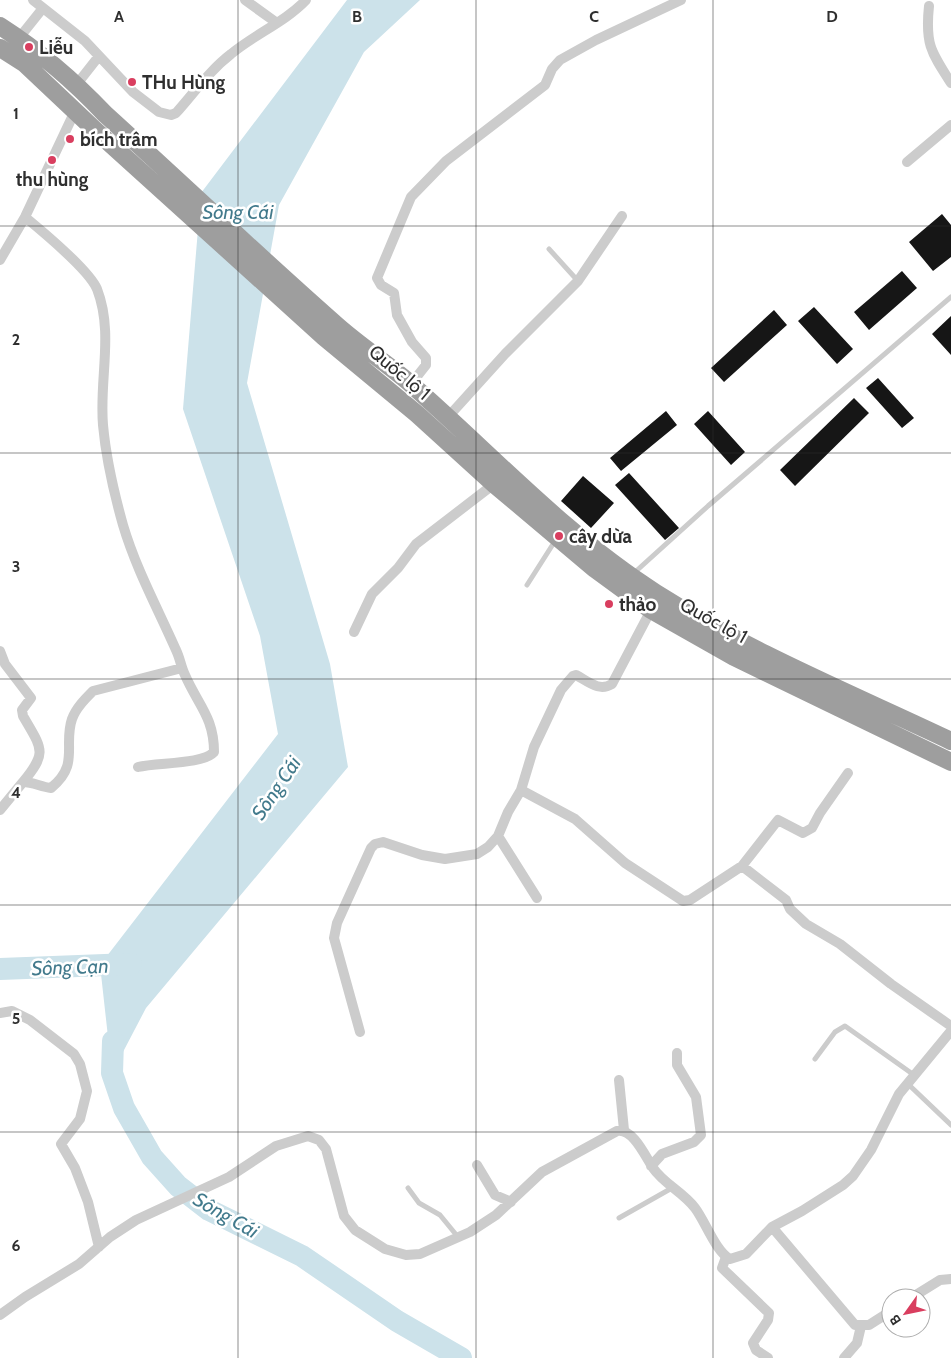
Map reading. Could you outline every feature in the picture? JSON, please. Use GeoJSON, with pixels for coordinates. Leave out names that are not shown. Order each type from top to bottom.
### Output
{"type":"FeatureCollection","features":[{"type":"Feature","properties":{"kind":"highway"},"geometry":{"type":"LineString","coordinates":[[0,26],[19,38],[77,84],[105,114],[329,330]]}},
{"type":"Feature","properties":{"kind":"highway"},"geometry":{"type":"LineString","coordinates":[[0,48],[24,63],[95,130],[329,330]]}},
{"type":"Feature","properties":{"kind":"highway","name":"Quốc lộ 1"},"geometry":{"type":"LineString","coordinates":[[329,330],[411,384],[552,512],[654,592],[755,648],[951,741]]}},
{"type":"Feature","properties":{"kind":"highway","name":"Quốc lộ 1"},"geometry":{"type":"LineString","coordinates":[[329,330],[494,484],[595,569],[651,610],[734,657],[951,762]]}},
{"type":"Feature","properties":{"kind":"street"},"geometry":{"type":"LineString","coordinates":[[33,0],[85,41],[133,92],[158,112],[171,115],[176,113],[204,79],[231,53],[277,23],[306,0]]}},
{"type":"Feature","properties":{"kind":"street"},"geometry":{"type":"LineString","coordinates":[[245,0],[277,23]]}},
{"type":"Feature","properties":{"kind":"street"},"geometry":{"type":"LineString","coordinates":[[411,384],[426,365],[426,358],[412,342],[397,315],[394,293],[381,285],[377,278],[389,247],[415,192],[446,161],[545,85],[552,68],[560,60],[596,40],[681,0]]}},
{"type":"Feature","properties":{"kind":"street"},"geometry":{"type":"LineString","coordinates":[[929,6],[927,37],[930,49],[951,83]]}},
{"type":"Feature","properties":{"kind":"street"},"geometry":{"type":"LineString","coordinates":[[19,38],[42,8]]}},
{"type":"Feature","properties":{"kind":"street"},"geometry":{"type":"LineString","coordinates":[[77,84],[98,56]]}},
{"type":"Feature","properties":{"kind":"street"},"geometry":{"type":"LineString","coordinates":[[0,260],[25,217],[75,111]]}},
{"type":"Feature","properties":{"kind":"street"},"geometry":{"type":"LineString","coordinates":[[907,162],[951,125]]}},
{"type":"Feature","properties":{"kind":"street"},"geometry":{"type":"LineString","coordinates":[[448,417],[505,354],[578,281],[622,216]]}},
{"type":"Feature","properties":{"kind":"street"},"geometry":{"type":"LineString","coordinates":[[25,217],[86,274],[96,287],[105,325],[103,425],[112,483],[139,570],[178,653],[182,668],[207,713],[214,752],[210,756],[185,761],[153,763],[138,767]]}},
{"type":"Feature","properties":{"kind":"street"},"geometry":{"type":"LineString","coordinates":[[354,632],[372,594],[398,568],[416,544],[494,484]]}},
{"type":"Feature","properties":{"kind":"street"},"geometry":{"type":"LineString","coordinates":[[360,1032],[334,938],[337,923],[371,848],[383,842],[422,855],[445,859],[477,854],[498,836],[508,812],[522,790],[534,747],[567,681],[576,675],[600,688],[606,688],[612,684],[651,610]]}},
{"type":"Feature","properties":{"kind":"street"},"geometry":{"type":"LineString","coordinates":[[0,652],[5,664],[31,698],[22,710],[23,716],[40,748],[41,756],[35,767],[0,810]]}},
{"type":"Feature","properties":{"kind":"street"},"geometry":{"type":"LineString","coordinates":[[22,782],[30,782],[51,788],[56,783],[71,753],[69,736],[72,719],[82,701],[93,691],[182,668]]}},
{"type":"Feature","properties":{"kind":"street"},"geometry":{"type":"LineString","coordinates":[[522,790],[575,819],[625,863],[683,901],[690,900],[742,866],[778,820],[803,833],[812,828],[820,813],[848,774]]}},
{"type":"Feature","properties":{"kind":"street"},"geometry":{"type":"LineString","coordinates":[[498,836],[537,898]]}},
{"type":"Feature","properties":{"kind":"street"},"geometry":{"type":"LineString","coordinates":[[742,866],[786,900],[790,908],[806,924],[840,944],[891,984],[951,1026]]}},
{"type":"Feature","properties":{"kind":"street"},"geometry":{"type":"LineString","coordinates":[[0,1013],[12,1011],[30,1020],[74,1054],[80,1064],[87,1091],[80,1119],[62,1144],[75,1168],[88,1202],[99,1248]]}},
{"type":"Feature","properties":{"kind":"street"},"geometry":{"type":"LineString","coordinates":[[726,1257],[737,1258],[746,1254],[772,1227],[802,1211],[843,1185],[853,1176],[871,1150],[892,1106],[951,1031]]}},
{"type":"Feature","properties":{"kind":"street"},"geometry":{"type":"LineString","coordinates":[[652,1166],[662,1154],[694,1142],[701,1135],[696,1097],[677,1065],[678,1053]]}},
{"type":"Feature","properties":{"kind":"street"},"geometry":{"type":"LineString","coordinates":[[619,1080],[624,1130]]}},
{"type":"Feature","properties":{"kind":"street"},"geometry":{"type":"LineString","coordinates":[[0,1315],[25,1297],[80,1264],[136,1220],[229,1177],[285,1142],[308,1136],[316,1137],[326,1149],[344,1216],[355,1230],[385,1249],[406,1256],[420,1254],[458,1238],[496,1215],[549,1167],[617,1131],[624,1130],[631,1135],[659,1176],[696,1208],[726,1257]]}},
{"type":"Feature","properties":{"kind":"street"},"geometry":{"type":"LineString","coordinates":[[477,1165],[495,1195],[510,1202]]}},
{"type":"Feature","properties":{"kind":"street"},"geometry":{"type":"LineString","coordinates":[[772,1227],[849,1320],[861,1326],[869,1326],[881,1318]]}},
{"type":"Feature","properties":{"kind":"street"},"geometry":{"type":"LineString","coordinates":[[726,1257],[722,1268],[768,1313],[768,1320],[753,1343],[756,1350],[768,1358]]}},
{"type":"Feature","properties":{"kind":"street"},"geometry":{"type":"LineString","coordinates":[[930,1288],[948,1279],[951,1268]]}},
{"type":"Feature","properties":{"kind":"street"},"geometry":{"type":"LineString","coordinates":[[844,1358],[857,1343],[861,1326]]}},
{"type":"Feature","properties":{"kind":"lane"},"geometry":{"type":"LineString","coordinates":[[549,249],[578,281]]}},
{"type":"Feature","properties":{"kind":"lane"},"geometry":{"type":"LineString","coordinates":[[631,575],[708,506],[951,298]]}},
{"type":"Feature","properties":{"kind":"lane"},"geometry":{"type":"LineString","coordinates":[[527,585],[557,538]]}},
{"type":"Feature","properties":{"kind":"lane"},"geometry":{"type":"LineString","coordinates":[[815,1060],[835,1032],[845,1026],[915,1076]]}},
{"type":"Feature","properties":{"kind":"lane"},"geometry":{"type":"LineString","coordinates":[[908,1084],[951,1125]]}},
{"type":"Feature","properties":{"kind":"lane"},"geometry":{"type":"LineString","coordinates":[[408,1188],[419,1202],[440,1215],[458,1238]]}},
{"type":"Feature","properties":{"kind":"lane"},"geometry":{"type":"LineString","coordinates":[[619,1218],[672,1188]]}},
{"type":"Feature","properties":{"kind":"water","name":"Sông Cái"},"geometry":{"type":"Polygon","coordinates":[[[347,0],[420,0],[364,52],[279,205],[247,383],[330,664],[348,767],[146,1008],[112,1073],[100,965],[278,734],[260,636],[183,409],[201,193],[347,0]]]}},
{"type":"Feature","properties":{"kind":"building"},"geometry":{"type":"Polygon","coordinates":[[[942,214],[951,225],[951,257],[933,271],[909,242],[942,214]]]}},
{"type":"Feature","properties":{"kind":"building"},"geometry":{"type":"Polygon","coordinates":[[[902,271],[917,288],[869,330],[854,312],[902,271]]]}},
{"type":"Feature","properties":{"kind":"building"},"geometry":{"type":"Polygon","coordinates":[[[814,307],[853,349],[837,364],[798,321],[814,307]]]}},
{"type":"Feature","properties":{"kind":"building"},"geometry":{"type":"Polygon","coordinates":[[[774,310],[787,325],[724,382],[711,368],[774,310]]]}},
{"type":"Feature","properties":{"kind":"building"},"geometry":{"type":"Polygon","coordinates":[[[951,316],[951,355],[932,334],[951,316]]]}},
{"type":"Feature","properties":{"kind":"building"},"geometry":{"type":"Polygon","coordinates":[[[878,378],[914,418],[902,428],[866,388],[878,378]]]}},
{"type":"Feature","properties":{"kind":"building"},"geometry":{"type":"Polygon","coordinates":[[[854,398],[869,413],[795,486],[780,470],[854,398]]]}},
{"type":"Feature","properties":{"kind":"building"},"geometry":{"type":"Polygon","coordinates":[[[666,411],[677,425],[621,471],[610,458],[666,411]]]}},
{"type":"Feature","properties":{"kind":"building"},"geometry":{"type":"Polygon","coordinates":[[[708,411],[745,452],[731,465],[694,424],[708,411]]]}},
{"type":"Feature","properties":{"kind":"building"},"geometry":{"type":"Polygon","coordinates":[[[629,473],[679,528],[665,540],[615,485],[629,473]]]}},
{"type":"Feature","properties":{"kind":"building"},"geometry":{"type":"Polygon","coordinates":[[[583,476],[614,503],[591,528],[561,501],[583,476]]]}},
{"type":"Feature","properties":{"kind":"waterway","name":"Sông Cạn"},"geometry":{"type":"LineString","coordinates":[[0,969],[131,964]]}},
{"type":"Feature","properties":{"kind":"waterway","name":"Sông Cái"},"geometry":{"type":"LineString","coordinates":[[113,1041],[112,1073],[124,1108],[152,1157],[178,1186],[209,1210],[302,1256],[397,1321],[461,1358]]}},
{"type":"Feature","properties":{"kind":"place","name":"Liễu"},"geometry":{"type":"Point","coordinates":[29,47]}},
{"type":"Feature","properties":{"kind":"place","name":"THu Hùng"},"geometry":{"type":"Point","coordinates":[132,82]}},
{"type":"Feature","properties":{"kind":"place","name":"bích trâm"},"geometry":{"type":"Point","coordinates":[70,139]}},
{"type":"Feature","properties":{"kind":"place","name":"thu hùng"},"geometry":{"type":"Point","coordinates":[52,160]}},
{"type":"Feature","properties":{"kind":"place","name":"cây dừa"},"geometry":{"type":"Point","coordinates":[559,536]}},
{"type":"Feature","properties":{"kind":"place","name":"thảo"},"geometry":{"type":"Point","coordinates":[609,604]}}]}
